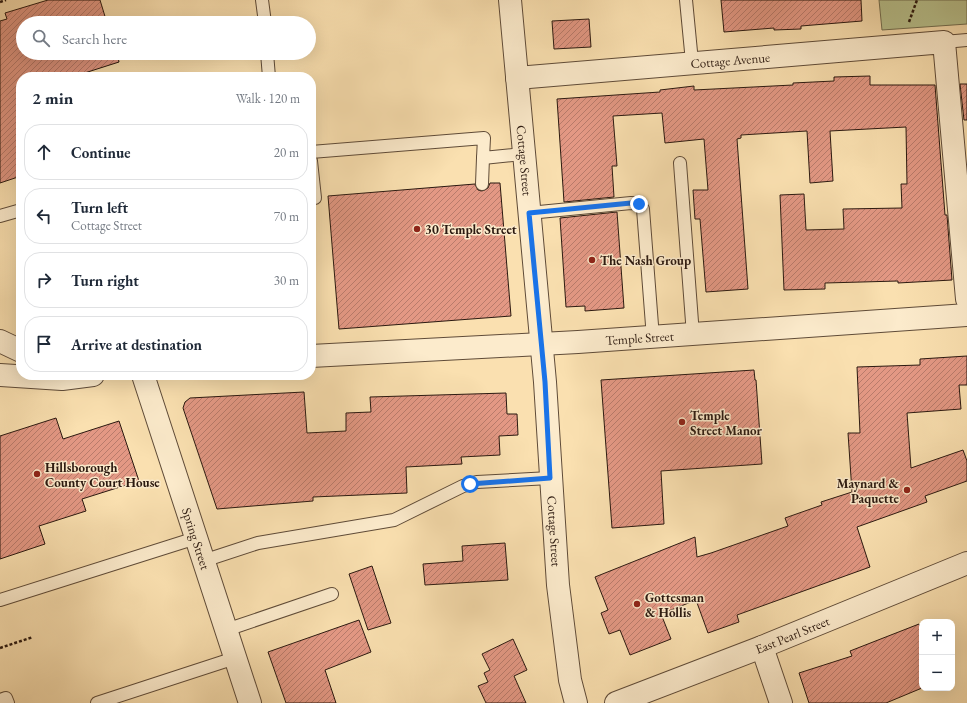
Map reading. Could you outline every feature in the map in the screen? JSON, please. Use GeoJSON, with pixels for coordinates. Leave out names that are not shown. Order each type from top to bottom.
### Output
{"type":"FeatureCollection","features":[{"type":"Feature","properties":{"kind":"street","name":"Cottage Street"},"geometry":{"type":"LineString","coordinates":[[510,0],[541,343],[558,585],[570,680],[576,703]]}},
{"type":"Feature","properties":{"kind":"street","name":"Cottage Avenue"},"geometry":{"type":"LineString","coordinates":[[517,78],[692,62],[944,42]]}},
{"type":"Feature","properties":{"kind":"street"},"geometry":{"type":"LineString","coordinates":[[944,42],[967,299]]}},
{"type":"Feature","properties":{"kind":"street","name":"Temple Street"},"geometry":{"type":"LineString","coordinates":[[316,356],[653,338],[967,315]]}},
{"type":"Feature","properties":{"kind":"street"},"geometry":{"type":"LineString","coordinates":[[0,342],[16,349]]}},
{"type":"Feature","properties":{"kind":"street"},"geometry":{"type":"LineString","coordinates":[[0,375],[16,376]]}},
{"type":"Feature","properties":{"kind":"street","name":"Spring Street"},"geometry":{"type":"LineString","coordinates":[[145,380],[250,703]]}},
{"type":"Feature","properties":{"kind":"street","name":"East Pearl Street"},"geometry":{"type":"LineString","coordinates":[[616,703],[762,647],[967,563]]}},
{"type":"Feature","properties":{"kind":"street"},"geometry":{"type":"LineString","coordinates":[[762,647],[781,703]]}},
{"type":"Feature","properties":{"kind":"lane"},"geometry":{"type":"LineString","coordinates":[[262,0],[263,16]]}},
{"type":"Feature","properties":{"kind":"lane"},"geometry":{"type":"LineString","coordinates":[[686,0],[692,62]]}},
{"type":"Feature","properties":{"kind":"lane"},"geometry":{"type":"LineString","coordinates":[[944,42],[967,40]]}},
{"type":"Feature","properties":{"kind":"lane"},"geometry":{"type":"LineString","coordinates":[[268,60],[269,72]]}},
{"type":"Feature","properties":{"kind":"lane"},"geometry":{"type":"LineString","coordinates":[[316,152],[484,138],[482,184]]}},
{"type":"Feature","properties":{"kind":"lane"},"geometry":{"type":"LineString","coordinates":[[483,158],[523,154]]}},
{"type":"Feature","properties":{"kind":"lane"},"geometry":{"type":"LineString","coordinates":[[680,163],[693,335]]}},
{"type":"Feature","properties":{"kind":"lane"},"geometry":{"type":"LineString","coordinates":[[529,213],[631,203],[639,204],[643,209],[653,338]]}},
{"type":"Feature","properties":{"kind":"lane"},"geometry":{"type":"LineString","coordinates":[[0,216],[16,211]]}},
{"type":"Feature","properties":{"kind":"lane"},"geometry":{"type":"LineString","coordinates":[[203,561],[258,543],[394,520],[463,486],[477,482],[550,478]]}},
{"type":"Feature","properties":{"kind":"lane"},"geometry":{"type":"LineString","coordinates":[[0,600],[196,538]]}},
{"type":"Feature","properties":{"kind":"lane"},"geometry":{"type":"LineString","coordinates":[[226,630],[332,594]]}},
{"type":"Feature","properties":{"kind":"lane"},"geometry":{"type":"LineString","coordinates":[[96,703],[235,658]]}},
{"type":"Feature","properties":{"kind":"lane"},"geometry":{"type":"LineString","coordinates":[[0,700],[6,698],[8,703]]}},
{"type":"Feature","properties":{"kind":"path"},"geometry":{"type":"LineString","coordinates":[[0,2],[6,0]]}},
{"type":"Feature","properties":{"kind":"path"},"geometry":{"type":"LineString","coordinates":[[909,26],[917,0]]}},
{"type":"Feature","properties":{"kind":"path"},"geometry":{"type":"LineString","coordinates":[[0,648],[34,637]]}},
{"type":"Feature","properties":{"kind":"green space"},"geometry":{"type":"Polygon","coordinates":[[[879,0],[967,0],[967,24],[882,30],[879,0]]]}},
{"type":"Feature","properties":{"kind":"building"},"geometry":{"type":"Polygon","coordinates":[[[48,0],[100,0],[105,16],[16,16],[16,60],[119,60],[119,62],[88,72],[16,72],[16,178],[0,183],[0,21],[7,19],[5,13],[48,0]]]}},
{"type":"Feature","properties":{"kind":"building"},"geometry":{"type":"Polygon","coordinates":[[[721,0],[861,0],[862,21],[801,26],[801,29],[774,30],[774,28],[724,32],[721,0]]]}},
{"type":"Feature","properties":{"kind":"building"},"geometry":{"type":"Polygon","coordinates":[[[589,19],[591,47],[554,49],[552,21],[589,19]]]}},
{"type":"Feature","properties":{"kind":"building"},"geometry":{"type":"Polygon","coordinates":[[[870,76],[870,85],[935,85],[945,215],[947,215],[952,280],[898,283],[898,281],[825,283],[825,289],[784,290],[780,195],[804,194],[806,230],[844,229],[843,209],[902,208],[901,184],[907,184],[906,127],[830,131],[833,181],[810,183],[807,131],[741,135],[741,138],[737,139],[748,289],[706,292],[700,219],[695,219],[693,190],[708,190],[704,139],[665,143],[662,113],[613,116],[617,166],[612,166],[614,197],[564,202],[557,99],[660,92],[660,90],[694,86],[694,90],[793,85],[793,83],[834,81],[834,77],[870,76]]]}},
{"type":"Feature","properties":{"kind":"building"},"geometry":{"type":"Polygon","coordinates":[[[960,84],[967,84],[967,120],[964,120],[960,84]]]}},
{"type":"Feature","properties":{"kind":"building","name":"30 Temple Street"},"geometry":{"type":"Polygon","coordinates":[[[490,183],[500,183],[511,316],[339,329],[328,196],[475,184],[478,190],[482,191],[488,188],[490,183]]]}},
{"type":"Feature","properties":{"kind":"building","name":"The Nash Group"},"geometry":{"type":"Polygon","coordinates":[[[617,212],[624,308],[585,311],[585,306],[566,307],[560,218],[617,212]]]}},
{"type":"Feature","properties":{"kind":"building"},"geometry":{"type":"Polygon","coordinates":[[[967,356],[967,385],[959,385],[961,409],[907,413],[911,468],[963,450],[967,461],[967,481],[925,496],[927,502],[857,527],[870,567],[737,615],[739,622],[708,633],[696,600],[661,614],[671,639],[630,655],[620,630],[609,634],[601,613],[608,610],[595,577],[695,537],[697,557],[711,553],[788,526],[785,518],[822,505],[821,502],[852,492],[848,433],[860,433],[857,367],[920,365],[920,359],[967,356]]]}},
{"type":"Feature","properties":{"kind":"building","name":"Temple Street Manor"},"geometry":{"type":"Polygon","coordinates":[[[754,370],[762,464],[661,471],[664,524],[612,528],[601,380],[754,370]]]}},
{"type":"Feature","properties":{"kind":"building"},"geometry":{"type":"Polygon","coordinates":[[[304,392],[307,433],[346,431],[346,413],[371,412],[370,397],[506,393],[507,414],[517,414],[518,435],[499,436],[500,455],[461,457],[462,464],[406,467],[407,493],[313,497],[313,501],[217,509],[183,408],[185,402],[190,398],[304,392]]]}},
{"type":"Feature","properties":{"kind":"building","name":"Hillsborough County Court House"},"geometry":{"type":"Polygon","coordinates":[[[56,418],[63,439],[119,421],[139,481],[82,499],[86,511],[39,526],[45,544],[0,559],[0,436],[56,418]]]}},
{"type":"Feature","properties":{"kind":"building"},"geometry":{"type":"Polygon","coordinates":[[[505,543],[508,580],[425,585],[423,564],[463,561],[462,546],[505,543]]]}},
{"type":"Feature","properties":{"kind":"building"},"geometry":{"type":"Polygon","coordinates":[[[372,566],[391,623],[368,630],[349,574],[372,566]]]}},
{"type":"Feature","properties":{"kind":"building"},"geometry":{"type":"Polygon","coordinates":[[[359,620],[371,652],[325,670],[336,703],[286,703],[268,652],[359,620]]]}},
{"type":"Feature","properties":{"kind":"building"},"geometry":{"type":"Polygon","coordinates":[[[919,624],[919,689],[886,703],[809,703],[799,673],[852,656],[850,651],[919,624]]]}},
{"type":"Feature","properties":{"kind":"building"},"geometry":{"type":"Polygon","coordinates":[[[513,639],[527,670],[514,676],[526,703],[486,703],[478,686],[488,682],[484,673],[490,670],[482,654],[513,639]]]}},
{"type":"Feature","properties":{"kind":"place","name":"30 Temple Street"},"geometry":{"type":"Point","coordinates":[417,229]}},
{"type":"Feature","properties":{"kind":"place","name":"The Nash Group"},"geometry":{"type":"Point","coordinates":[592,260]}},
{"type":"Feature","properties":{"kind":"place","name":"Temple Street Manor"},"geometry":{"type":"Point","coordinates":[682,422]}},
{"type":"Feature","properties":{"kind":"place","name":"Hillsborough County Court House"},"geometry":{"type":"Point","coordinates":[37,474]}},
{"type":"Feature","properties":{"kind":"place","name":"Maynard & Paquette"},"geometry":{"type":"Point","coordinates":[907,490]}},
{"type":"Feature","properties":{"kind":"place","name":"Gottesman & Hollis"},"geometry":{"type":"Point","coordinates":[637,604]}},
{"type":"Feature","properties":{"kind":"route"},"geometry":{"type":"LineString","coordinates":[[470,484],[477,482],[550,478],[545,382],[529,213],[631,203],[639,204]]}}]}
